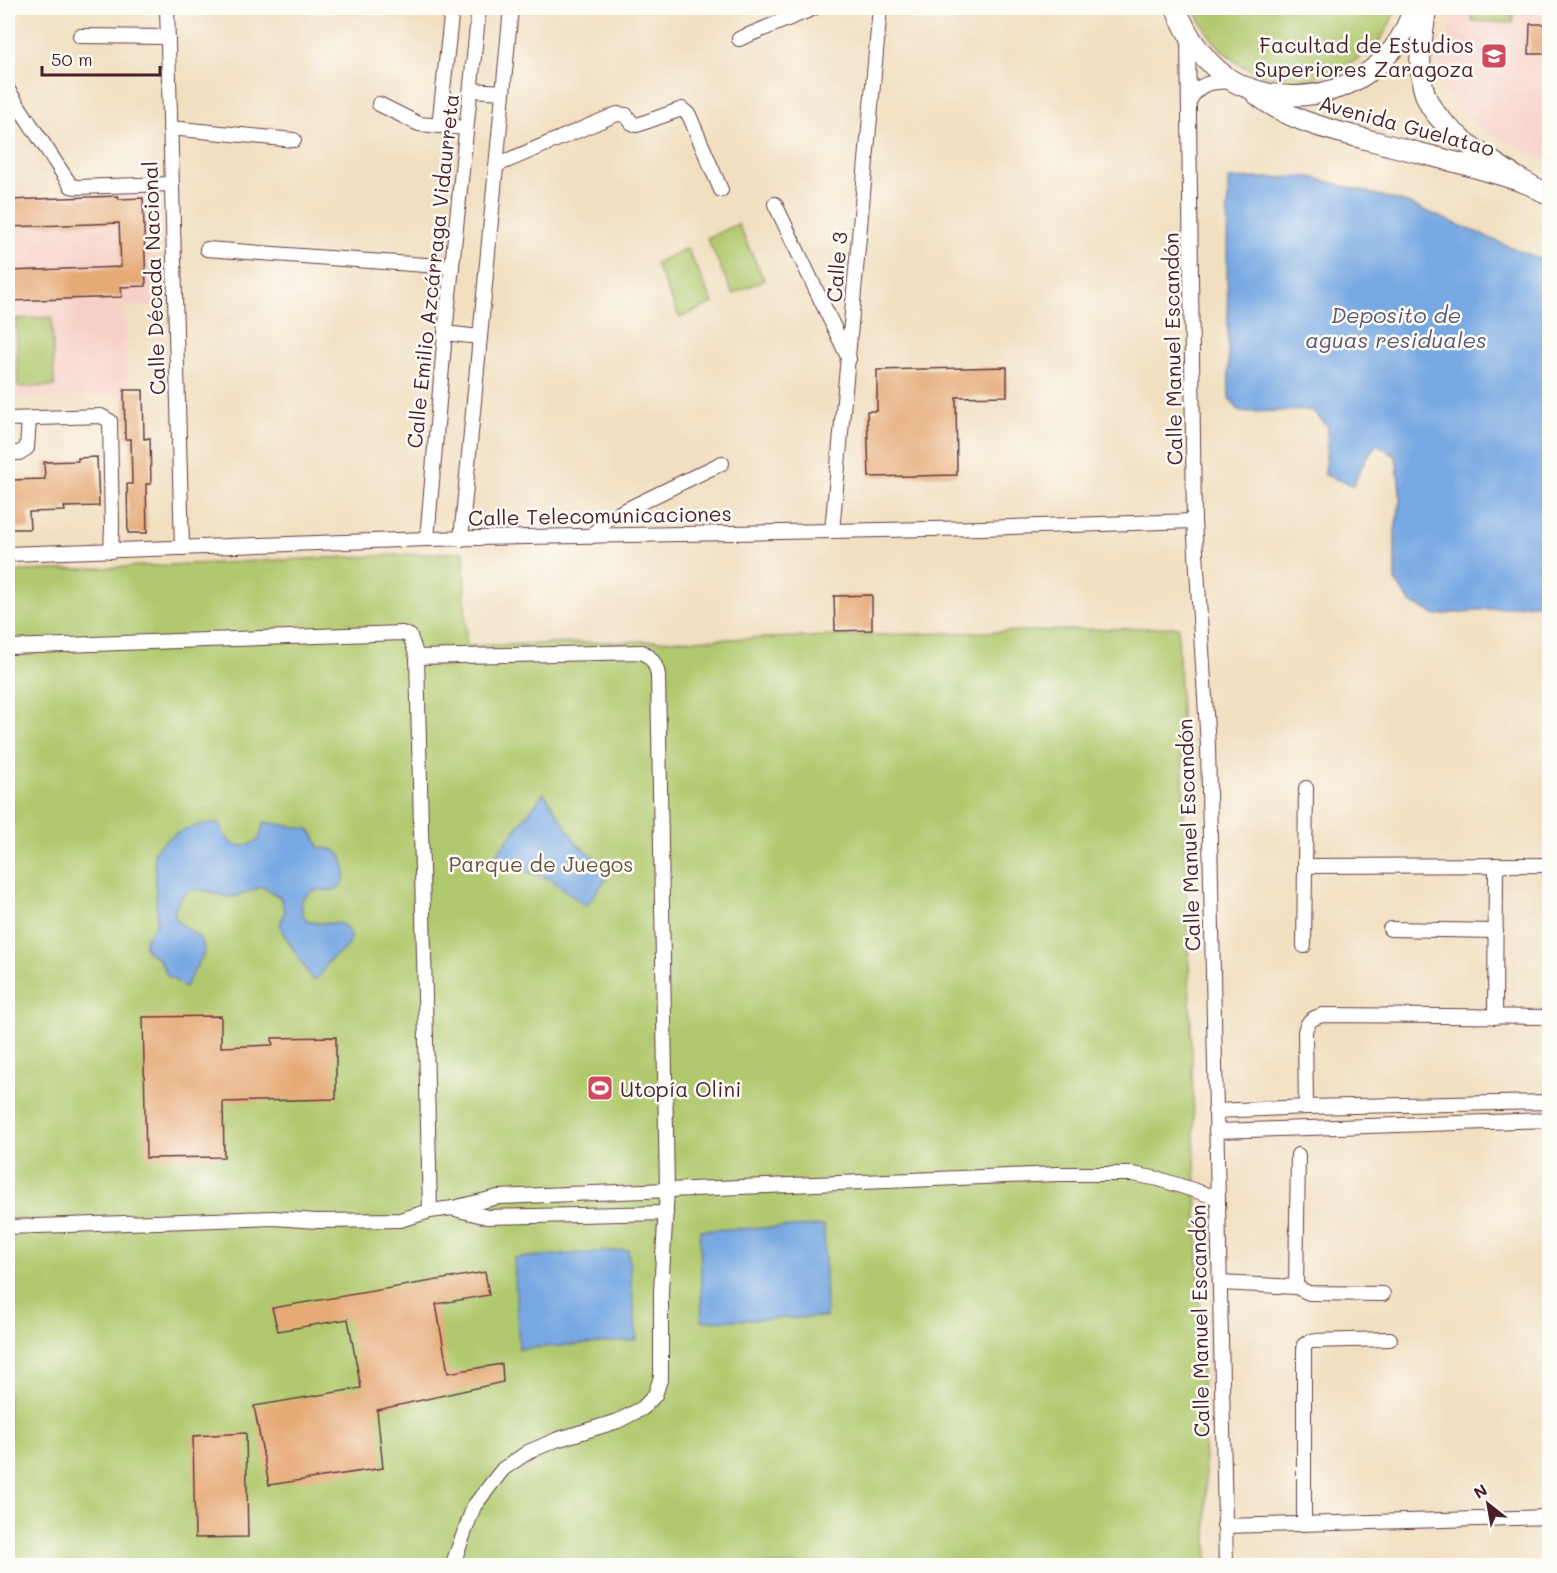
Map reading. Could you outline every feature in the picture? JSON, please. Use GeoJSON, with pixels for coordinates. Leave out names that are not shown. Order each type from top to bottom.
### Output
{"type":"FeatureCollection","features":[{"type":"Feature","properties":{"kind":"main road","name":"Avenida Guelatao"},"geometry":{"type":"LineString","coordinates":[[1176,8],[1188,34],[1206,59],[1281,112],[1313,125],[1484,170],[1528,184]]}},
{"type":"Feature","properties":{"kind":"main road"},"geometry":{"type":"LineString","coordinates":[[1240,84],[1263,92],[1295,96],[1325,93],[1347,86],[1370,73],[1384,58],[1403,34],[1413,8]]}},
{"type":"Feature","properties":{"kind":"main road","name":"Avenida Guelatao"},"geometry":{"type":"LineString","coordinates":[[1425,8],[1420,68],[1422,83],[1431,107],[1452,130],[1467,142],[1528,184],[1550,195]]}},
{"type":"Feature","properties":{"kind":"street","name":"Calle Década Nacional"},"geometry":{"type":"LineString","coordinates":[[167,8],[182,548]]}},
{"type":"Feature","properties":{"kind":"street"},"geometry":{"type":"LineString","coordinates":[[439,126],[452,8]]}},
{"type":"Feature","properties":{"kind":"street","name":"Calle Emilio Azcárraga Vidaurreta"},"geometry":{"type":"LineString","coordinates":[[428,539],[445,333],[479,8]]}},
{"type":"Feature","properties":{"kind":"street"},"geometry":{"type":"LineString","coordinates":[[461,538],[511,8]]}},
{"type":"Feature","properties":{"kind":"street"},"geometry":{"type":"LineString","coordinates":[[740,39],[814,8]]}},
{"type":"Feature","properties":{"kind":"street","name":"Calle 3"},"geometry":{"type":"LineString","coordinates":[[832,531],[880,8]]}},
{"type":"Feature","properties":{"kind":"street","name":"Calle Manuel Escandón"},"geometry":{"type":"LineString","coordinates":[[1188,34],[1194,520],[1208,746],[1226,1566]]}},
{"type":"Feature","properties":{"kind":"street"},"geometry":{"type":"LineString","coordinates":[[80,36],[168,37]]}},
{"type":"Feature","properties":{"kind":"street"},"geometry":{"type":"LineString","coordinates":[[1189,104],[1194,93],[1205,84],[1240,84]]}},
{"type":"Feature","properties":{"kind":"street"},"geometry":{"type":"LineString","coordinates":[[8,90],[71,186],[77,188],[171,184]]}},
{"type":"Feature","properties":{"kind":"street"},"geometry":{"type":"LineString","coordinates":[[471,90],[503,92]]}},
{"type":"Feature","properties":{"kind":"street"},"geometry":{"type":"LineString","coordinates":[[379,104],[419,124],[466,128]]}},
{"type":"Feature","properties":{"kind":"street"},"geometry":{"type":"LineString","coordinates":[[497,165],[617,114],[626,115],[632,123],[637,125],[682,109],[689,115],[721,190]]}},
{"type":"Feature","properties":{"kind":"street"},"geometry":{"type":"LineString","coordinates":[[170,128],[294,140]]}},
{"type":"Feature","properties":{"kind":"street"},"geometry":{"type":"LineString","coordinates":[[775,204],[849,359]]}},
{"type":"Feature","properties":{"kind":"street"},"geometry":{"type":"LineString","coordinates":[[207,249],[452,267]]}},
{"type":"Feature","properties":{"kind":"street"},"geometry":{"type":"LineString","coordinates":[[445,333],[479,337]]}},
{"type":"Feature","properties":{"kind":"street"},"geometry":{"type":"LineString","coordinates":[[8,419],[101,416],[110,421],[111,551]]}},
{"type":"Feature","properties":{"kind":"street"},"geometry":{"type":"LineString","coordinates":[[8,453],[19,453],[27,448],[29,418]]}},
{"type":"Feature","properties":{"kind":"street"},"geometry":{"type":"LineString","coordinates":[[590,537],[609,518],[722,463]]}},
{"type":"Feature","properties":{"kind":"street","name":"Calle Telecomunicaciones"},"geometry":{"type":"LineString","coordinates":[[8,554],[461,538],[590,537],[1194,520]]}},
{"type":"Feature","properties":{"kind":"street"},"geometry":{"type":"LineString","coordinates":[[8,646],[402,633],[410,636],[417,657],[430,1211]]}},
{"type":"Feature","properties":{"kind":"street"},"geometry":{"type":"LineString","coordinates":[[417,657],[642,652],[655,663],[658,675],[667,1190],[661,1291],[661,1377],[655,1395],[644,1408],[618,1421],[538,1448],[503,1469],[474,1506],[452,1566]]}},
{"type":"Feature","properties":{"kind":"street"},"geometry":{"type":"LineString","coordinates":[[1304,946],[1306,788]]}},
{"type":"Feature","properties":{"kind":"street"},"geometry":{"type":"LineString","coordinates":[[1495,1017],[1496,865]]}},
{"type":"Feature","properties":{"kind":"street"},"geometry":{"type":"LineString","coordinates":[[1305,866],[1550,865]]}},
{"type":"Feature","properties":{"kind":"street"},"geometry":{"type":"LineString","coordinates":[[1390,929],[1496,931]]}},
{"type":"Feature","properties":{"kind":"street"},"geometry":{"type":"LineString","coordinates":[[1306,1107],[1305,1032],[1309,1021],[1316,1017],[1323,1015],[1550,1017]]}},
{"type":"Feature","properties":{"kind":"street"},"geometry":{"type":"LineString","coordinates":[[1215,1111],[1550,1102]]}},
{"type":"Feature","properties":{"kind":"street"},"geometry":{"type":"LineString","coordinates":[[1478,1104],[1478,1122]]}},
{"type":"Feature","properties":{"kind":"street"},"geometry":{"type":"LineString","coordinates":[[1216,1131],[1550,1120]]}},
{"type":"Feature","properties":{"kind":"street"},"geometry":{"type":"LineString","coordinates":[[1296,1287],[1298,1155]]}},
{"type":"Feature","properties":{"kind":"street"},"geometry":{"type":"LineString","coordinates":[[8,1227],[274,1218],[317,1221],[399,1220],[498,1197],[1102,1173],[1132,1174],[1159,1179],[1218,1198]]}},
{"type":"Feature","properties":{"kind":"street"},"geometry":{"type":"LineString","coordinates":[[453,1208],[487,1216],[666,1213]]}},
{"type":"Feature","properties":{"kind":"street"},"geometry":{"type":"LineString","coordinates":[[1220,1283],[1296,1287],[1309,1293],[1383,1294]]}},
{"type":"Feature","properties":{"kind":"street"},"geometry":{"type":"LineString","coordinates":[[1304,1524],[1304,1346],[1311,1341],[1390,1339]]}},
{"type":"Feature","properties":{"kind":"street"},"geometry":{"type":"LineString","coordinates":[[1224,1526],[1550,1517]]}},
{"type":"Feature","properties":{"kind":"shaded area","name":"Facultad de Estudios Superiores Zaragoza"},"geometry":{"type":"Polygon","coordinates":[[[1454,8],[1549,8],[1549,163],[1474,124],[1452,104],[1443,84],[1439,53],[1448,33],[1454,8]]]}},
{"type":"Feature","properties":{"kind":"shaded area"},"geometry":{"type":"Polygon","coordinates":[[[151,194],[154,306],[125,307],[128,395],[8,399],[8,198],[151,194]]]}},
{"type":"Feature","properties":{"kind":"green space"},"geometry":{"type":"Polygon","coordinates":[[[1195,8],[1396,8],[1384,34],[1366,54],[1320,75],[1288,81],[1254,72],[1226,54],[1210,36],[1195,8]]]}},
{"type":"Feature","properties":{"kind":"green space"},"geometry":{"type":"Polygon","coordinates":[[[1473,8],[1514,8],[1513,23],[1472,21],[1473,8]]]}},
{"type":"Feature","properties":{"kind":"green space"},"geometry":{"type":"Polygon","coordinates":[[[738,224],[764,280],[733,294],[707,238],[738,224]]]}},
{"type":"Feature","properties":{"kind":"green space"},"geometry":{"type":"Polygon","coordinates":[[[687,248],[713,303],[680,318],[655,263],[687,248]]]}},
{"type":"Feature","properties":{"kind":"green space"},"geometry":{"type":"Polygon","coordinates":[[[52,317],[54,386],[18,387],[16,319],[52,317]]]}},
{"type":"Feature","properties":{"kind":"green space","name":"Utopía Olini"},"geometry":{"type":"Polygon","coordinates":[[[464,552],[466,646],[1178,627],[1208,1565],[8,1565],[8,572],[464,552]]]}},
{"type":"Feature","properties":{"kind":"water","name":"Deposito de aguas residuales"},"geometry":{"type":"Polygon","coordinates":[[[1310,177],[1407,203],[1549,263],[1549,602],[1436,615],[1410,602],[1395,580],[1395,529],[1401,500],[1396,456],[1377,444],[1366,458],[1353,485],[1325,475],[1328,427],[1312,410],[1240,412],[1229,398],[1228,179],[1310,177]]]}},
{"type":"Feature","properties":{"kind":"water"},"geometry":{"type":"Polygon","coordinates":[[[544,793],[577,844],[612,871],[586,906],[550,879],[492,860],[544,793]]]}},
{"type":"Feature","properties":{"kind":"water"},"geometry":{"type":"Polygon","coordinates":[[[264,822],[308,829],[320,848],[332,849],[341,856],[345,871],[342,884],[333,890],[312,892],[301,902],[307,921],[336,923],[345,926],[349,933],[348,945],[330,959],[321,975],[313,981],[282,931],[280,925],[285,910],[280,897],[263,887],[230,897],[191,890],[184,894],[178,902],[175,911],[176,918],[199,938],[204,953],[185,987],[167,975],[159,959],[146,950],[145,946],[145,939],[154,928],[157,919],[154,852],[175,834],[210,823],[219,823],[226,837],[234,845],[245,846],[259,839],[264,822]]]}},
{"type":"Feature","properties":{"kind":"water"},"geometry":{"type":"Polygon","coordinates":[[[824,1226],[826,1317],[702,1321],[700,1230],[824,1226]]]}},
{"type":"Feature","properties":{"kind":"water"},"geometry":{"type":"Polygon","coordinates":[[[628,1250],[637,1340],[519,1349],[514,1258],[628,1250]]]}},
{"type":"Feature","properties":{"kind":"building"},"geometry":{"type":"Polygon","coordinates":[[[1530,24],[1550,24],[1550,54],[1529,54],[1530,24]]]}},
{"type":"Feature","properties":{"kind":"building"},"geometry":{"type":"Polygon","coordinates":[[[118,196],[119,199],[143,198],[146,286],[121,287],[122,297],[8,301],[8,271],[121,267],[119,223],[8,227],[8,200],[118,196]]]}},
{"type":"Feature","properties":{"kind":"building"},"geometry":{"type":"Polygon","coordinates":[[[1007,367],[1007,396],[956,397],[957,475],[869,477],[867,411],[877,411],[877,370],[1007,367]]]}},
{"type":"Feature","properties":{"kind":"building"},"geometry":{"type":"Polygon","coordinates":[[[124,390],[143,390],[144,439],[150,438],[151,484],[146,484],[147,533],[128,533],[127,484],[132,484],[131,439],[125,439],[124,390]]]}},
{"type":"Feature","properties":{"kind":"building"},"geometry":{"type":"Polygon","coordinates":[[[97,457],[99,506],[64,507],[65,511],[29,512],[30,529],[11,529],[10,480],[45,479],[44,462],[78,461],[78,458],[97,457]]]}},
{"type":"Feature","properties":{"kind":"building"},"geometry":{"type":"Polygon","coordinates":[[[872,595],[872,630],[835,631],[834,596],[872,595]]]}},
{"type":"Feature","properties":{"kind":"building"},"geometry":{"type":"Polygon","coordinates":[[[221,1016],[221,1047],[273,1045],[272,1038],[336,1037],[336,1099],[223,1102],[224,1157],[146,1158],[143,1017],[221,1016]]]}},
{"type":"Feature","properties":{"kind":"building"},"geometry":{"type":"Polygon","coordinates":[[[485,1272],[489,1295],[436,1304],[448,1373],[502,1364],[503,1382],[377,1410],[383,1468],[269,1485],[254,1406],[361,1388],[348,1319],[278,1331],[272,1308],[485,1272]]]}},
{"type":"Feature","properties":{"kind":"building"},"geometry":{"type":"Polygon","coordinates":[[[246,1433],[248,1537],[195,1538],[193,1436],[246,1433]]]}},
{"type":"Feature","properties":{"kind":"place","name":"Facultad de Estudios Superiores Zaragoza"},"geometry":{"type":"Point","coordinates":[1494,56]}},
{"type":"Feature","properties":{"kind":"place","name":"Utopía Olini"},"geometry":{"type":"Point","coordinates":[600,1088]}},
{"type":"Feature","properties":{"kind":"park label","name":"Parque de Juegos"},"geometry":{"type":"Point","coordinates":[541,863]}}]}
